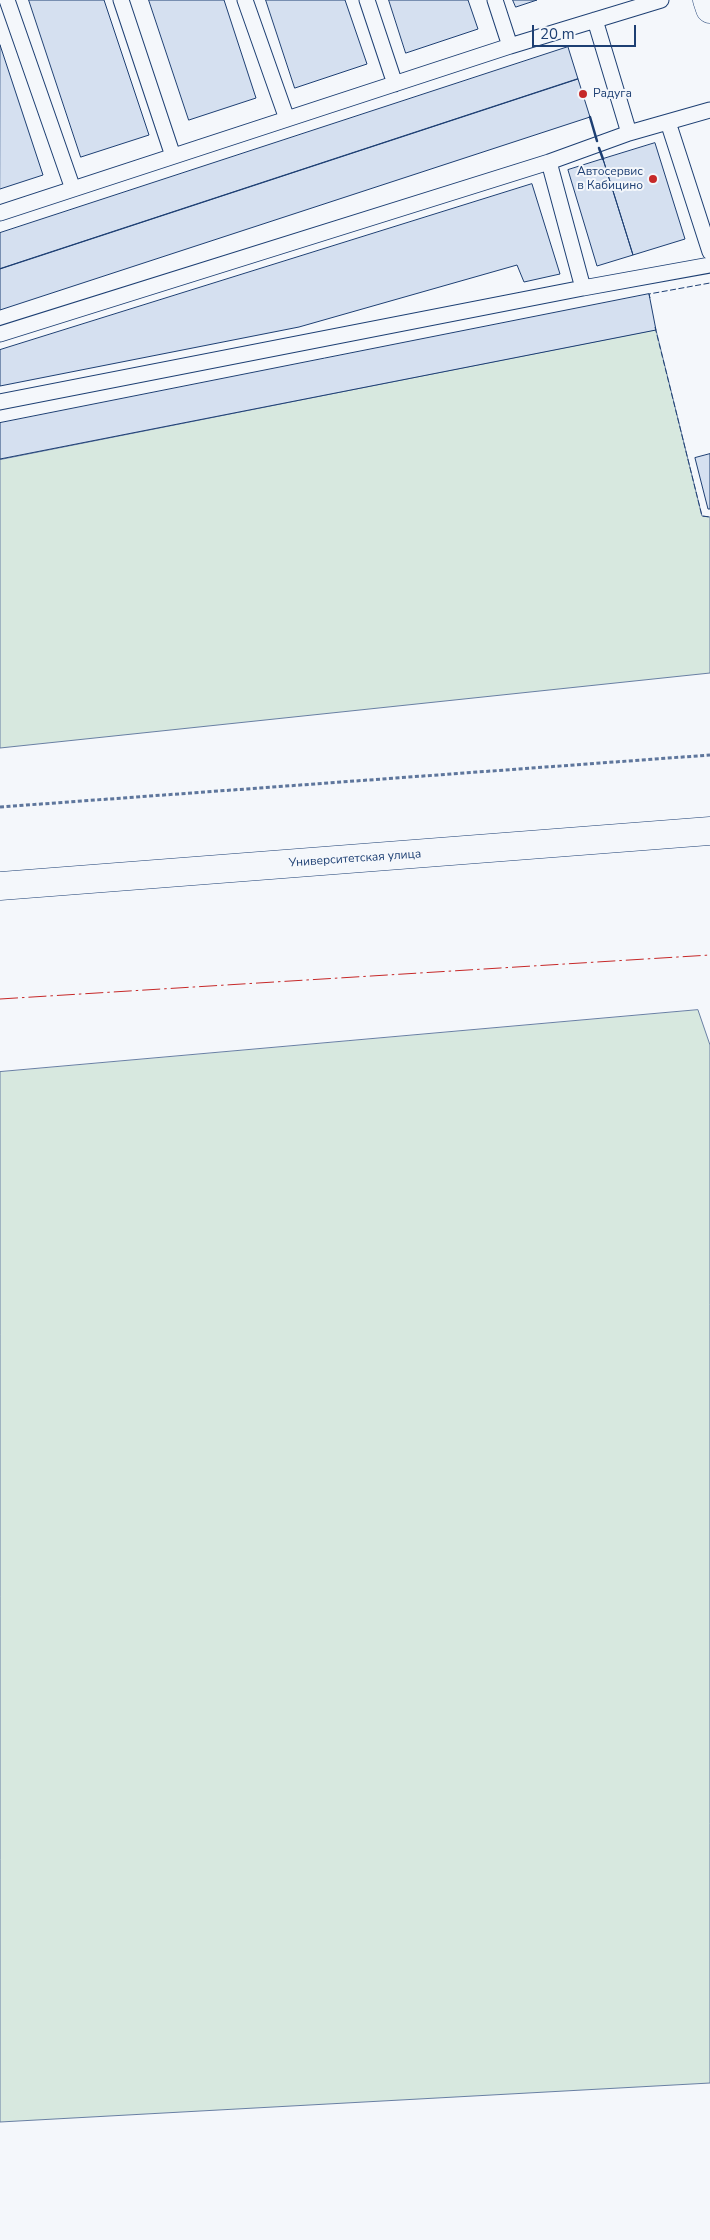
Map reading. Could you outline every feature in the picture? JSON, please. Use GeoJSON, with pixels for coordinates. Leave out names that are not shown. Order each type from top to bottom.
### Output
{"type":"FeatureCollection","features":[{"type":"Feature","properties":{"kind":"street"},"geometry":{"type":"LineString","coordinates":[[707,0],[710,8]]}},
{"type":"Feature","properties":{"kind":"street","name":"Университетская улица"},"geometry":{"type":"LineString","coordinates":[[0,886],[710,831]]}},
{"type":"Feature","properties":{"kind":"lane"},"geometry":{"type":"LineString","coordinates":[[7,0],[72,189]]}},
{"type":"Feature","properties":{"kind":"lane"},"geometry":{"type":"LineString","coordinates":[[121,0],[174,156]]}},
{"type":"Feature","properties":{"kind":"lane"},"geometry":{"type":"LineString","coordinates":[[245,0],[287,119]]}},
{"type":"Feature","properties":{"kind":"lane"},"geometry":{"type":"LineString","coordinates":[[367,0],[395,84]]}},
{"type":"Feature","properties":{"kind":"lane"},"geometry":{"type":"LineString","coordinates":[[495,0],[510,46]]}},
{"type":"Feature","properties":{"kind":"lane"},"geometry":{"type":"LineString","coordinates":[[0,212],[510,46],[661,0]]}},
{"type":"Feature","properties":{"kind":"lane"},"geometry":{"type":"LineString","coordinates":[[595,20],[629,133]]}},
{"type":"Feature","properties":{"kind":"lane"},"geometry":{"type":"LineString","coordinates":[[0,334],[549,162],[629,133],[710,110]]}},
{"type":"Feature","properties":{"kind":"lane"},"geometry":{"type":"LineString","coordinates":[[668,122],[710,252]]}},
{"type":"Feature","properties":{"kind":"lane"},"geometry":{"type":"LineString","coordinates":[[549,162],[583,288]]}},
{"type":"Feature","properties":{"kind":"lane"},"geometry":{"type":"LineString","coordinates":[[0,402],[710,265]]}},
{"type":"Feature","properties":{"kind":"path"},"geometry":{"type":"LineString","coordinates":[[0,807],[710,755]]}},
{"type":"Feature","properties":{"kind":"shaded area"},"geometry":{"type":"Polygon","coordinates":[[[656,330],[702,516],[710,517],[710,673],[0,748],[0,460],[656,330]]]}},
{"type":"Feature","properties":{"kind":"shaded area"},"geometry":{"type":"Polygon","coordinates":[[[698,1010],[710,1045],[710,2083],[0,2122],[0,1072],[698,1010]]]}},
{"type":"Feature","properties":{"kind":"building"},"geometry":{"type":"Polygon","coordinates":[[[29,0],[104,0],[149,135],[81,157],[29,0]]]}},
{"type":"Feature","properties":{"kind":"building"},"geometry":{"type":"Polygon","coordinates":[[[149,0],[224,0],[256,98],[189,120],[149,0]]]}},
{"type":"Feature","properties":{"kind":"building"},"geometry":{"type":"Polygon","coordinates":[[[266,0],[345,0],[367,64],[295,88],[266,0]]]}},
{"type":"Feature","properties":{"kind":"building"},"geometry":{"type":"Polygon","coordinates":[[[389,0],[468,0],[478,29],[406,53],[389,0]]]}},
{"type":"Feature","properties":{"kind":"building"},"geometry":{"type":"Polygon","coordinates":[[[513,0],[537,0],[516,7],[513,0]]]}},
{"type":"Feature","properties":{"kind":"building"},"geometry":{"type":"Polygon","coordinates":[[[0,45],[43,175],[0,189],[0,45]]]}},
{"type":"Feature","properties":{"kind":"building"},"geometry":{"type":"Polygon","coordinates":[[[568,47],[578,79],[0,269],[0,233],[568,47]]]}},
{"type":"Feature","properties":{"kind":"building"},"geometry":{"type":"Polygon","coordinates":[[[578,79],[590,117],[0,310],[0,269],[578,79]]]}},
{"type":"Feature","properties":{"kind":"building"},"geometry":{"type":"Polygon","coordinates":[[[655,143],[685,239],[633,255],[603,159],[655,143]]]}},
{"type":"Feature","properties":{"kind":"building"},"geometry":{"type":"Polygon","coordinates":[[[603,159],[633,255],[597,266],[568,170],[603,159]]]}},
{"type":"Feature","properties":{"kind":"building"},"geometry":{"type":"Polygon","coordinates":[[[532,184],[560,274],[524,282],[517,265],[299,327],[0,386],[0,350],[532,184]]]}},
{"type":"Feature","properties":{"kind":"building"},"geometry":{"type":"Polygon","coordinates":[[[649,294],[656,330],[0,459],[0,423],[649,294]]]}},
{"type":"Feature","properties":{"kind":"building"},"geometry":{"type":"Polygon","coordinates":[[[710,454],[710,509],[708,509],[695,458],[710,454]]]}},
{"type":"Feature","properties":{"kind":"fence"},"geometry":{"type":"LineString","coordinates":[[650,298],[649,294],[710,283]]}},
{"type":"Feature","properties":{"kind":"fence"},"geometry":{"type":"LineString","coordinates":[[655,327],[702,516],[710,517]]}},
{"type":"Feature","properties":{"kind":"wall"},"geometry":{"type":"LineString","coordinates":[[590,117],[597,141]]}},
{"type":"Feature","properties":{"kind":"wall"},"geometry":{"type":"LineString","coordinates":[[599,148],[603,159]]}},
{"type":"Feature","properties":{"kind":"power"},"geometry":{"type":"LineString","coordinates":[[0,999],[710,955]]}},
{"type":"Feature","properties":{"kind":"place","name":"Радуга"},"geometry":{"type":"Point","coordinates":[583,94]}},
{"type":"Feature","properties":{"kind":"place","name":"Автосервис в Кабицино"},"geometry":{"type":"Point","coordinates":[653,179]}}]}
